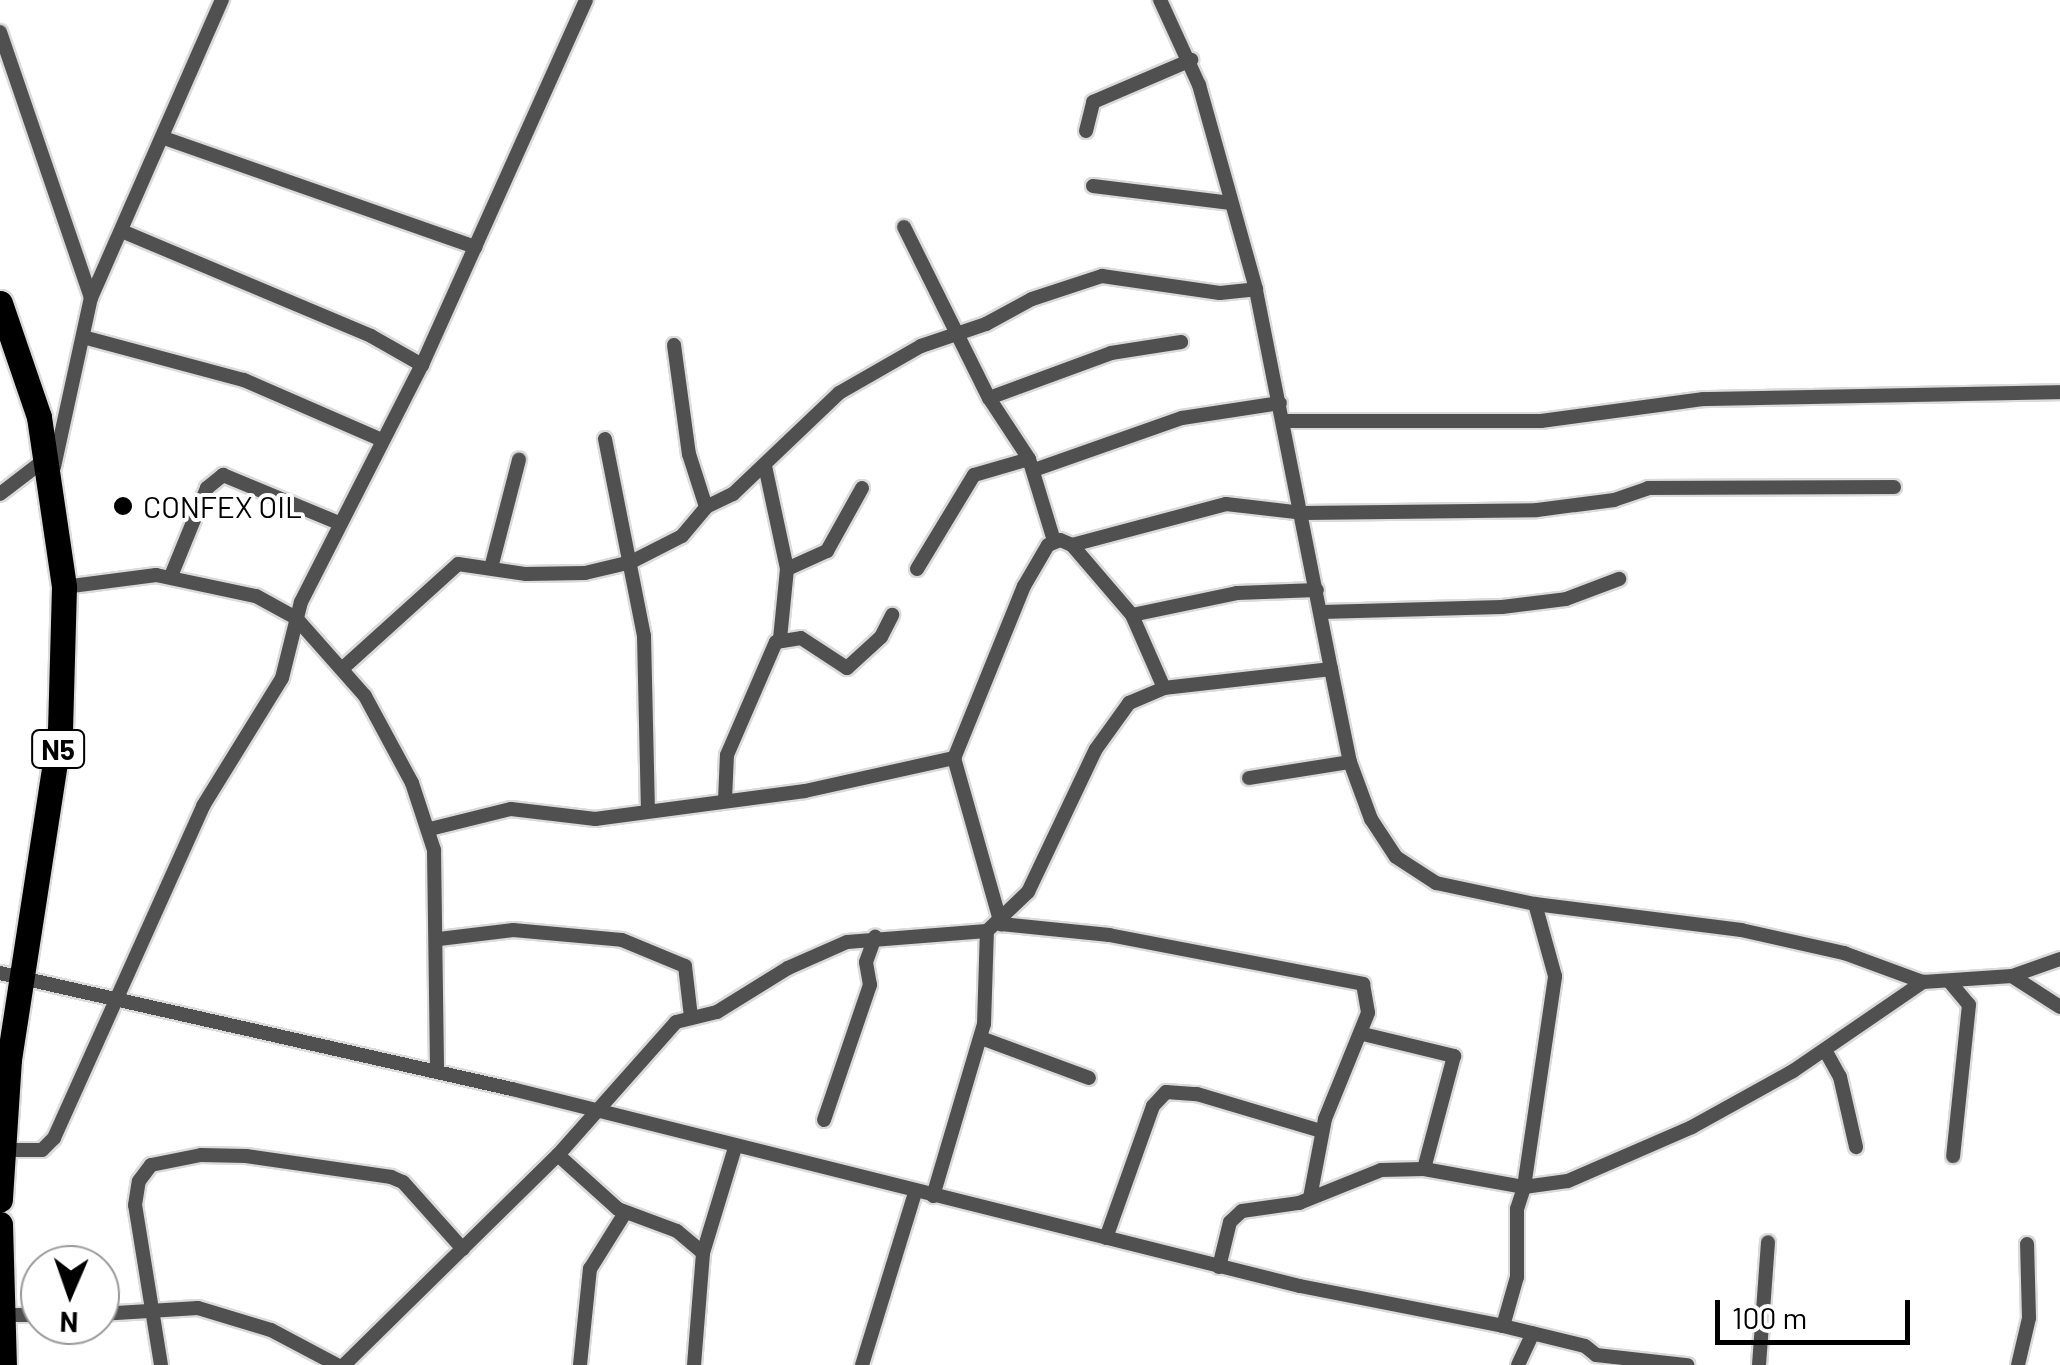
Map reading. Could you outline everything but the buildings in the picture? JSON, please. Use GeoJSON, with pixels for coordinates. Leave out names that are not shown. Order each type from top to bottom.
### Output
{"type":"FeatureCollection","features":[{"type":"Feature","properties":{"kind":"highway","name":"N5"},"geometry":{"type":"LineString","coordinates":[[0,303],[49,468],[64,587],[60,730],[11,973],[0,1200]]}},
{"type":"Feature","properties":{"kind":"highway"},"geometry":{"type":"LineString","coordinates":[[0,1224],[4,1365]]}},
{"type":"Feature","properties":{"kind":"street"},"geometry":{"type":"LineString","coordinates":[[0,494],[49,468],[91,298],[124,232],[222,0]]}},
{"type":"Feature","properties":{"kind":"street"},"geometry":{"type":"LineString","coordinates":[[1,1150],[34,1152],[50,1144],[203,806],[282,678],[296,618],[339,524],[422,364],[586,0]]}},
{"type":"Feature","properties":{"kind":"street"},"geometry":{"type":"LineString","coordinates":[[1160,0],[1191,60],[1256,289],[1304,513],[1350,762],[1371,819],[1409,869],[1436,882],[1535,904],[1741,930],[1844,954],[1923,982],[2012,976],[2060,959]]}},
{"type":"Feature","properties":{"kind":"street"},"geometry":{"type":"LineString","coordinates":[[0,32],[91,298]]}},
{"type":"Feature","properties":{"kind":"street"},"geometry":{"type":"LineString","coordinates":[[1086,131],[1093,102],[1191,60]]}},
{"type":"Feature","properties":{"kind":"street"},"geometry":{"type":"LineString","coordinates":[[164,138],[476,247]]}},
{"type":"Feature","properties":{"kind":"street"},"geometry":{"type":"LineString","coordinates":[[1093,186],[1231,203]]}},
{"type":"Feature","properties":{"kind":"street"},"geometry":{"type":"LineString","coordinates":[[904,227],[989,398],[1031,464],[1054,541]]}},
{"type":"Feature","properties":{"kind":"street"},"geometry":{"type":"LineString","coordinates":[[124,232],[371,336],[422,364]]}},
{"type":"Feature","properties":{"kind":"street"},"geometry":{"type":"LineString","coordinates":[[343,668],[454,566],[566,575],[631,562],[691,530],[706,507],[765,466],[839,393],[957,332],[1093,276],[1220,293],[1256,289]]}},
{"type":"Feature","properties":{"kind":"street"},"geometry":{"type":"LineString","coordinates":[[83,337],[244,380],[382,440]]}},
{"type":"Feature","properties":{"kind":"street"},"geometry":{"type":"LineString","coordinates":[[989,398],[1110,353],[1181,342]]}},
{"type":"Feature","properties":{"kind":"street"},"geometry":{"type":"LineString","coordinates":[[674,346],[689,454],[706,507]]}},
{"type":"Feature","properties":{"kind":"street"},"geometry":{"type":"LineString","coordinates":[[1285,421],[1541,421],[1703,399],[2060,392]]}},
{"type":"Feature","properties":{"kind":"street"},"geometry":{"type":"LineString","coordinates":[[917,570],[974,475],[1031,464],[1182,418],[1280,403]]}},
{"type":"Feature","properties":{"kind":"street"},"geometry":{"type":"LineString","coordinates":[[604,439],[631,562],[646,663],[648,811]]}},
{"type":"Feature","properties":{"kind":"street"},"geometry":{"type":"LineString","coordinates":[[490,568],[518,460]]}},
{"type":"Feature","properties":{"kind":"street"},"geometry":{"type":"LineString","coordinates":[[725,800],[731,744],[780,639],[787,569],[765,466]]}},
{"type":"Feature","properties":{"kind":"street"},"geometry":{"type":"LineString","coordinates":[[171,576],[207,488],[223,475],[339,524]]}},
{"type":"Feature","properties":{"kind":"street"},"geometry":{"type":"LineString","coordinates":[[1054,541],[1072,546],[1226,504],[1304,513],[1537,510],[1614,500],[1648,488],[1894,486]]}},
{"type":"Feature","properties":{"kind":"street"},"geometry":{"type":"LineString","coordinates":[[787,569],[827,550],[862,488]]}},
{"type":"Feature","properties":{"kind":"street"},"geometry":{"type":"LineString","coordinates":[[932,1196],[981,1038],[994,928],[954,758],[1024,586],[1054,541]]}},
{"type":"Feature","properties":{"kind":"street"},"geometry":{"type":"LineString","coordinates":[[1072,546],[1132,615],[1164,688]]}},
{"type":"Feature","properties":{"kind":"street"},"geometry":{"type":"LineString","coordinates":[[64,587],[171,576],[256,596],[296,618],[343,668],[379,716],[430,829],[439,939],[436,1071]]}},
{"type":"Feature","properties":{"kind":"street"},"geometry":{"type":"LineString","coordinates":[[1322,612],[1502,607],[1566,599],[1619,579]]}},
{"type":"Feature","properties":{"kind":"street"},"geometry":{"type":"LineString","coordinates":[[1132,615],[1237,592],[1317,590]]}},
{"type":"Feature","properties":{"kind":"street"},"geometry":{"type":"LineString","coordinates":[[780,639],[801,638],[847,668],[892,615]]}},
{"type":"Feature","properties":{"kind":"street"},"geometry":{"type":"LineString","coordinates":[[994,928],[1028,892],[1113,721],[1128,703],[1164,688],[1331,669]]}},
{"type":"Feature","properties":{"kind":"street"},"geometry":{"type":"LineString","coordinates":[[430,829],[511,809],[572,818],[836,787],[954,758]]}},
{"type":"Feature","properties":{"kind":"street"},"geometry":{"type":"LineString","coordinates":[[1249,778],[1350,762]]}},
{"type":"Feature","properties":{"kind":"street"},"geometry":{"type":"LineString","coordinates":[[1503,1326],[1516,1277],[1518,1209],[1555,976],[1535,904]]}},
{"type":"Feature","properties":{"kind":"street"},"geometry":{"type":"LineString","coordinates":[[120,1313],[217,1312],[295,1340],[340,1365],[558,1155],[669,1027],[717,1012],[823,950],[874,938],[994,928],[1108,935],[1356,979],[1370,999],[1362,1034],[1321,1131],[1310,1198]]}},
{"type":"Feature","properties":{"kind":"street"},"geometry":{"type":"LineString","coordinates":[[439,939],[513,930],[622,940],[684,966],[691,1017]]}},
{"type":"Feature","properties":{"kind":"street"},"geometry":{"type":"LineString","coordinates":[[824,1120],[870,985],[866,962],[874,938]]}},
{"type":"Feature","properties":{"kind":"street"},"geometry":{"type":"LineString","coordinates":[[11,973],[436,1071],[1218,1267],[1533,1333],[1597,1360],[1687,1365]]}},
{"type":"Feature","properties":{"kind":"street"},"geometry":{"type":"LineString","coordinates":[[2012,976],[2060,1007]]}},
{"type":"Feature","properties":{"kind":"street"},"geometry":{"type":"LineString","coordinates":[[1949,980],[1969,1005],[1953,1156]]}},
{"type":"Feature","properties":{"kind":"street"},"geometry":{"type":"LineString","coordinates":[[1218,1267],[1236,1215],[1310,1198],[1381,1170],[1424,1169],[1524,1187],[1568,1182],[1692,1127],[1825,1050],[1923,982]]}},
{"type":"Feature","properties":{"kind":"street"},"geometry":{"type":"LineString","coordinates":[[1362,1034],[1454,1054],[1424,1169]]}},
{"type":"Feature","properties":{"kind":"street"},"geometry":{"type":"LineString","coordinates":[[981,1038],[1089,1078]]}},
{"type":"Feature","properties":{"kind":"street"},"geometry":{"type":"LineString","coordinates":[[1825,1050],[1840,1077],[1856,1148]]}},
{"type":"Feature","properties":{"kind":"street"},"geometry":{"type":"LineString","coordinates":[[1106,1238],[1153,1106],[1166,1092],[1197,1094],[1321,1131]]}},
{"type":"Feature","properties":{"kind":"street"},"geometry":{"type":"LineString","coordinates":[[694,1365],[702,1253],[735,1148]]}},
{"type":"Feature","properties":{"kind":"street"},"geometry":{"type":"LineString","coordinates":[[558,1155],[625,1213],[677,1231],[702,1253]]}},
{"type":"Feature","properties":{"kind":"street"},"geometry":{"type":"LineString","coordinates":[[161,1365],[135,1196],[142,1174],[170,1158],[316,1162],[399,1180],[463,1250]]}},
{"type":"Feature","properties":{"kind":"street"},"geometry":{"type":"LineString","coordinates":[[862,1365],[914,1193]]}},
{"type":"Feature","properties":{"kind":"street"},"geometry":{"type":"LineString","coordinates":[[580,1365],[590,1269],[625,1213]]}},
{"type":"Feature","properties":{"kind":"street"},"geometry":{"type":"LineString","coordinates":[[1759,1365],[1768,1242]]}},
{"type":"Feature","properties":{"kind":"street"},"geometry":{"type":"LineString","coordinates":[[2018,1365],[2029,1318],[2027,1244]]}},
{"type":"Feature","properties":{"kind":"street"},"geometry":{"type":"LineString","coordinates":[[1518,1365],[1533,1333]]}},
{"type":"Feature","properties":{"kind":"place","name":"CONFEX OIL"},"geometry":{"type":"Point","coordinates":[123,506]}}]}
